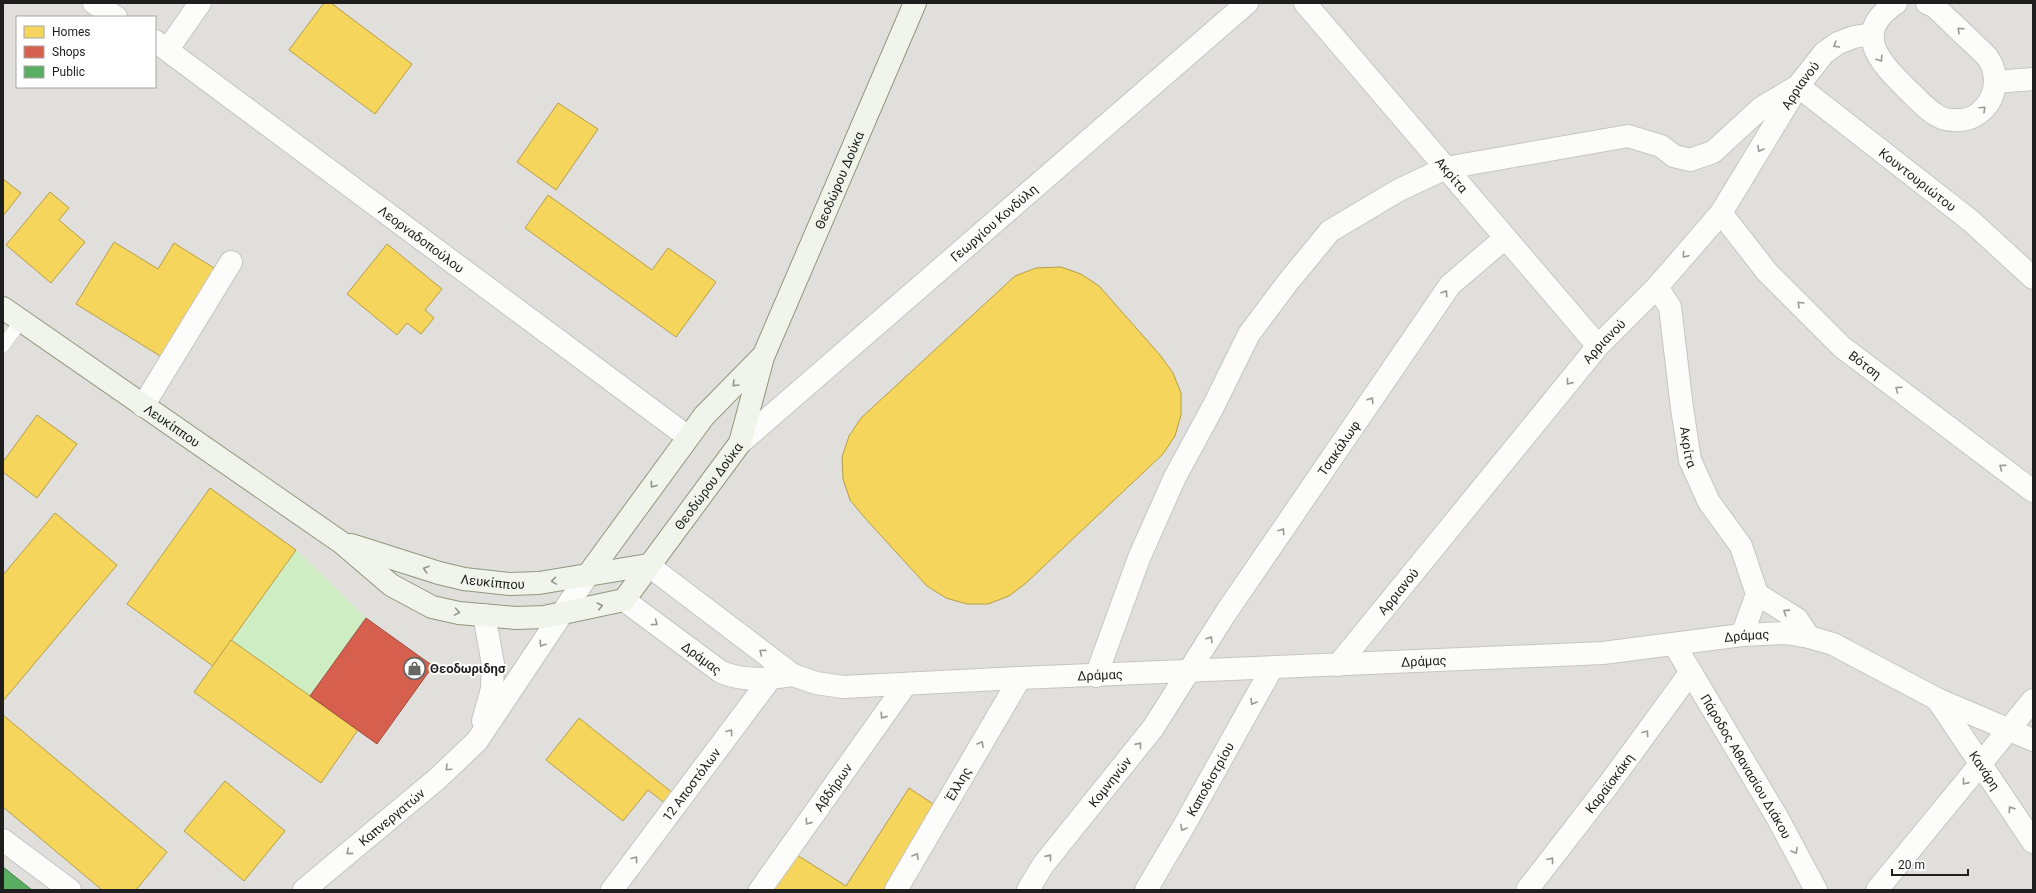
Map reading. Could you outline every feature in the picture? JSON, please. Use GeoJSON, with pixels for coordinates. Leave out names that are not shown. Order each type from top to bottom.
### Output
{"type":"FeatureCollection","features":[{"type":"Feature","properties":{"kind":"main road","name":"Θεοδώρου Δούκα"},"geometry":{"type":"LineString","coordinates":[[624,600],[648,565],[740,443],[763,357],[915,3]]}},
{"type":"Feature","properties":{"kind":"main road","name":"Λευκίππου"},"geometry":{"type":"LineString","coordinates":[[3,308],[21,322],[342,543],[392,585],[432,607],[459,613],[516,618],[544,617],[624,600]]}},
{"type":"Feature","properties":{"kind":"main road","name":"Θεοδώρου Δούκα"},"geometry":{"type":"LineString","coordinates":[[587,576],[704,416],[763,357]]}},
{"type":"Feature","properties":{"kind":"main road","name":"Λευκίππου"},"geometry":{"type":"LineString","coordinates":[[342,543],[464,579],[510,584],[538,583],[648,565]]}},
{"type":"Feature","properties":{"kind":"street"},"geometry":{"type":"LineString","coordinates":[[94,3],[114,16]]}},
{"type":"Feature","properties":{"kind":"street"},"geometry":{"type":"LineString","coordinates":[[162,45],[200,3]]}},
{"type":"Feature","properties":{"kind":"street","name":"Γεωργίου Κονδύλη"},"geometry":{"type":"LineString","coordinates":[[740,443],[1247,3]]}},
{"type":"Feature","properties":{"kind":"street","name":"Ακρίτα"},"geometry":{"type":"LineString","coordinates":[[1305,3],[1598,346]]}},
{"type":"Feature","properties":{"kind":"street"},"geometry":{"type":"LineString","coordinates":[[1887,5],[1877,21],[1873,34],[1876,52],[1888,70],[1931,112],[1942,118],[1954,120],[1967,119],[1978,114],[1987,105],[1993,94],[1995,82],[1993,69],[1988,58],[1935,7],[1927,3]]}},
{"type":"Feature","properties":{"kind":"street","name":"Αρριανού"},"geometry":{"type":"LineString","coordinates":[[1338,665],[1598,346],[1657,288],[1721,213],[1798,86],[1824,53],[1838,44],[1854,37],[1873,34]]}},
{"type":"Feature","properties":{"kind":"street","name":"Λεορναδοπούλου"},"geometry":{"type":"LineString","coordinates":[[162,45],[688,437]]}},
{"type":"Feature","properties":{"kind":"street"},"geometry":{"type":"LineString","coordinates":[[1995,82],[2033,79]]}},
{"type":"Feature","properties":{"kind":"street"},"geometry":{"type":"LineString","coordinates":[[1096,676],[1139,558],[1172,485],[1249,334],[1288,282],[1330,231],[1399,190],[1446,168],[1628,136],[1661,146],[1674,156],[1690,160],[1713,152],[1761,108],[1798,86]]}},
{"type":"Feature","properties":{"kind":"street","name":"Κουντουριώτου"},"geometry":{"type":"LineString","coordinates":[[1798,86],[1971,221],[2033,278]]}},
{"type":"Feature","properties":{"kind":"street","name":"Βότση"},"geometry":{"type":"LineString","coordinates":[[1721,213],[1767,272],[1842,347],[2033,491]]}},
{"type":"Feature","properties":{"kind":"street","name":"Τσακάλωφ"},"geometry":{"type":"LineString","coordinates":[[1189,672],[1225,614],[1450,285],[1505,238]]}},
{"type":"Feature","properties":{"kind":"street"},"geometry":{"type":"LineString","coordinates":[[143,406],[231,262]]}},
{"type":"Feature","properties":{"kind":"street","name":"Ακρίτα"},"geometry":{"type":"LineString","coordinates":[[1657,288],[1670,307],[1690,460],[1709,502],[1741,546],[1757,594]]}},
{"type":"Feature","properties":{"kind":"street","name":"Δράμας"},"geometry":{"type":"LineString","coordinates":[[648,565],[793,675],[816,683],[843,687],[1603,653],[1742,635],[1786,633],[1809,637],[1833,644],[1937,699],[2033,740]]}},
{"type":"Feature","properties":{"kind":"street","name":"Καπνεργατών"},"geometry":{"type":"LineString","coordinates":[[311,888],[437,779],[477,741],[587,576]]}},
{"type":"Feature","properties":{"kind":"street"},"geometry":{"type":"LineString","coordinates":[[1742,635],[1757,594],[1797,619],[1809,637]]}},
{"type":"Feature","properties":{"kind":"street","name":"Δράμας"},"geometry":{"type":"LineString","coordinates":[[624,600],[720,672],[733,678],[748,680],[770,679],[793,675]]}},
{"type":"Feature","properties":{"kind":"street"},"geometry":{"type":"LineString","coordinates":[[477,741],[492,689],[493,664],[484,615]]}},
{"type":"Feature","properties":{"kind":"street","name":"Πάροδος Αθανασίου Διάκου"},"geometry":{"type":"LineString","coordinates":[[1674,644],[1776,817],[1816,890]]}},
{"type":"Feature","properties":{"kind":"street","name":"Καποδιστρίου"},"geometry":{"type":"LineString","coordinates":[[1146,890],[1185,824],[1272,668]]}},
{"type":"Feature","properties":{"kind":"street","name":"Κομνηνών"},"geometry":{"type":"LineString","coordinates":[[1028,890],[1043,865],[1153,728],[1189,672]]}},
{"type":"Feature","properties":{"kind":"street","name":"Καραϊσκάκη"},"geometry":{"type":"LineString","coordinates":[[1527,890],[1609,784],[1690,673]]}},
{"type":"Feature","properties":{"kind":"street","name":"Έλλης"},"geometry":{"type":"LineString","coordinates":[[896,890],[1020,678]]}},
{"type":"Feature","properties":{"kind":"street","name":"12 Αποστόλων"},"geometry":{"type":"LineString","coordinates":[[612,890],[770,679]]}},
{"type":"Feature","properties":{"kind":"street","name":"Αβδήρων"},"geometry":{"type":"LineString","coordinates":[[760,890],[906,684]]}},
{"type":"Feature","properties":{"kind":"street","name":"Κανάρη"},"geometry":{"type":"LineString","coordinates":[[1937,699],[2033,842]]}},
{"type":"Feature","properties":{"kind":"street"},"geometry":{"type":"LineString","coordinates":[[1877,890],[2033,700]]}},
{"type":"Feature","properties":{"kind":"street"},"geometry":{"type":"LineString","coordinates":[[3,840],[70,890]]}},
{"type":"Feature","properties":{"kind":"lane"},"geometry":{"type":"LineString","coordinates":[[3,346],[21,322]]}},
{"type":"Feature","properties":{"kind":"shaded area"},"geometry":{"type":"Polygon","coordinates":[[[3,3],[2033,3],[2033,890],[3,890],[3,3]]]}},
{"type":"Feature","properties":{"kind":"green space"},"geometry":{"type":"Polygon","coordinates":[[[296,550],[366,618],[310,696],[231,640],[296,550]]]}},
{"type":"Feature","properties":{"kind":"building: Homes"},"geometry":{"type":"Polygon","coordinates":[[[324,3],[331,3],[412,64],[375,114],[289,50],[324,3]]]}},
{"type":"Feature","properties":{"kind":"building: Homes"},"geometry":{"type":"Polygon","coordinates":[[[558,103],[598,129],[556,190],[517,162],[558,103]]]}},
{"type":"Feature","properties":{"kind":"building: Homes"},"geometry":{"type":"Polygon","coordinates":[[[3,179],[21,193],[3,216],[3,179]]]}},
{"type":"Feature","properties":{"kind":"building: Homes"},"geometry":{"type":"Polygon","coordinates":[[[50,192],[69,208],[59,220],[85,242],[51,283],[6,245],[50,192]]]}},
{"type":"Feature","properties":{"kind":"building: Homes"},"geometry":{"type":"Polygon","coordinates":[[[548,195],[652,270],[668,248],[716,282],[676,337],[525,228],[548,195]]]}},
{"type":"Feature","properties":{"kind":"building: Homes"},"geometry":{"type":"Polygon","coordinates":[[[114,242],[158,269],[174,243],[219,271],[165,359],[76,304],[114,242]]]}},
{"type":"Feature","properties":{"kind":"building: Homes"},"geometry":{"type":"Polygon","coordinates":[[[387,244],[442,289],[425,310],[434,318],[421,334],[407,323],[397,335],[347,294],[387,244]]]}},
{"type":"Feature","properties":{"kind":"building: Homes"},"geometry":{"type":"Polygon","coordinates":[[[1061,267],[1081,274],[1099,286],[1160,355],[1173,373],[1181,393],[1181,415],[1175,436],[1163,454],[1026,583],[1009,596],[988,604],[967,604],[946,598],[927,586],[850,500],[843,479],[842,457],[849,436],[861,418],[1015,276],[1036,268],[1061,267]]]}},
{"type":"Feature","properties":{"kind":"building: Homes"},"geometry":{"type":"Polygon","coordinates":[[[37,415],[77,444],[37,498],[3,472],[3,462],[37,415]]]}},
{"type":"Feature","properties":{"kind":"building: Homes"},"geometry":{"type":"Polygon","coordinates":[[[210,488],[296,550],[213,666],[127,604],[210,488]]]}},
{"type":"Feature","properties":{"kind":"building: Homes"},"geometry":{"type":"Polygon","coordinates":[[[55,513],[117,565],[3,701],[3,575],[55,513]]]}},
{"type":"Feature","properties":{"kind":"building: Homes"},"geometry":{"type":"Polygon","coordinates":[[[231,640],[358,730],[321,783],[194,692],[231,640]]]}},
{"type":"Feature","properties":{"kind":"building: Homes"},"geometry":{"type":"Polygon","coordinates":[[[3,715],[167,852],[136,890],[102,890],[3,807],[3,715]]]}},
{"type":"Feature","properties":{"kind":"building: Homes"},"geometry":{"type":"Polygon","coordinates":[[[579,718],[674,794],[666,804],[648,790],[623,821],[546,760],[579,718]]]}},
{"type":"Feature","properties":{"kind":"building: Homes"},"geometry":{"type":"Polygon","coordinates":[[[225,781],[285,831],[244,881],[184,831],[225,781]]]}},
{"type":"Feature","properties":{"kind":"building: Homes"},"geometry":{"type":"Polygon","coordinates":[[[909,788],[941,809],[889,890],[770,890],[794,853],[846,886],[909,788]]]}},
{"type":"Feature","properties":{"kind":"building: Shops"},"geometry":{"type":"Polygon","coordinates":[[[366,618],[433,666],[377,744],[310,696],[366,618]]]}},
{"type":"Feature","properties":{"kind":"building: Public"},"geometry":{"type":"Polygon","coordinates":[[[3,867],[32,890],[3,890],[3,867]]]}},
{"type":"Feature","properties":{"kind":"place","name":"Θεοδωριδησ"},"geometry":{"type":"Point","coordinates":[415,668]}}]}
